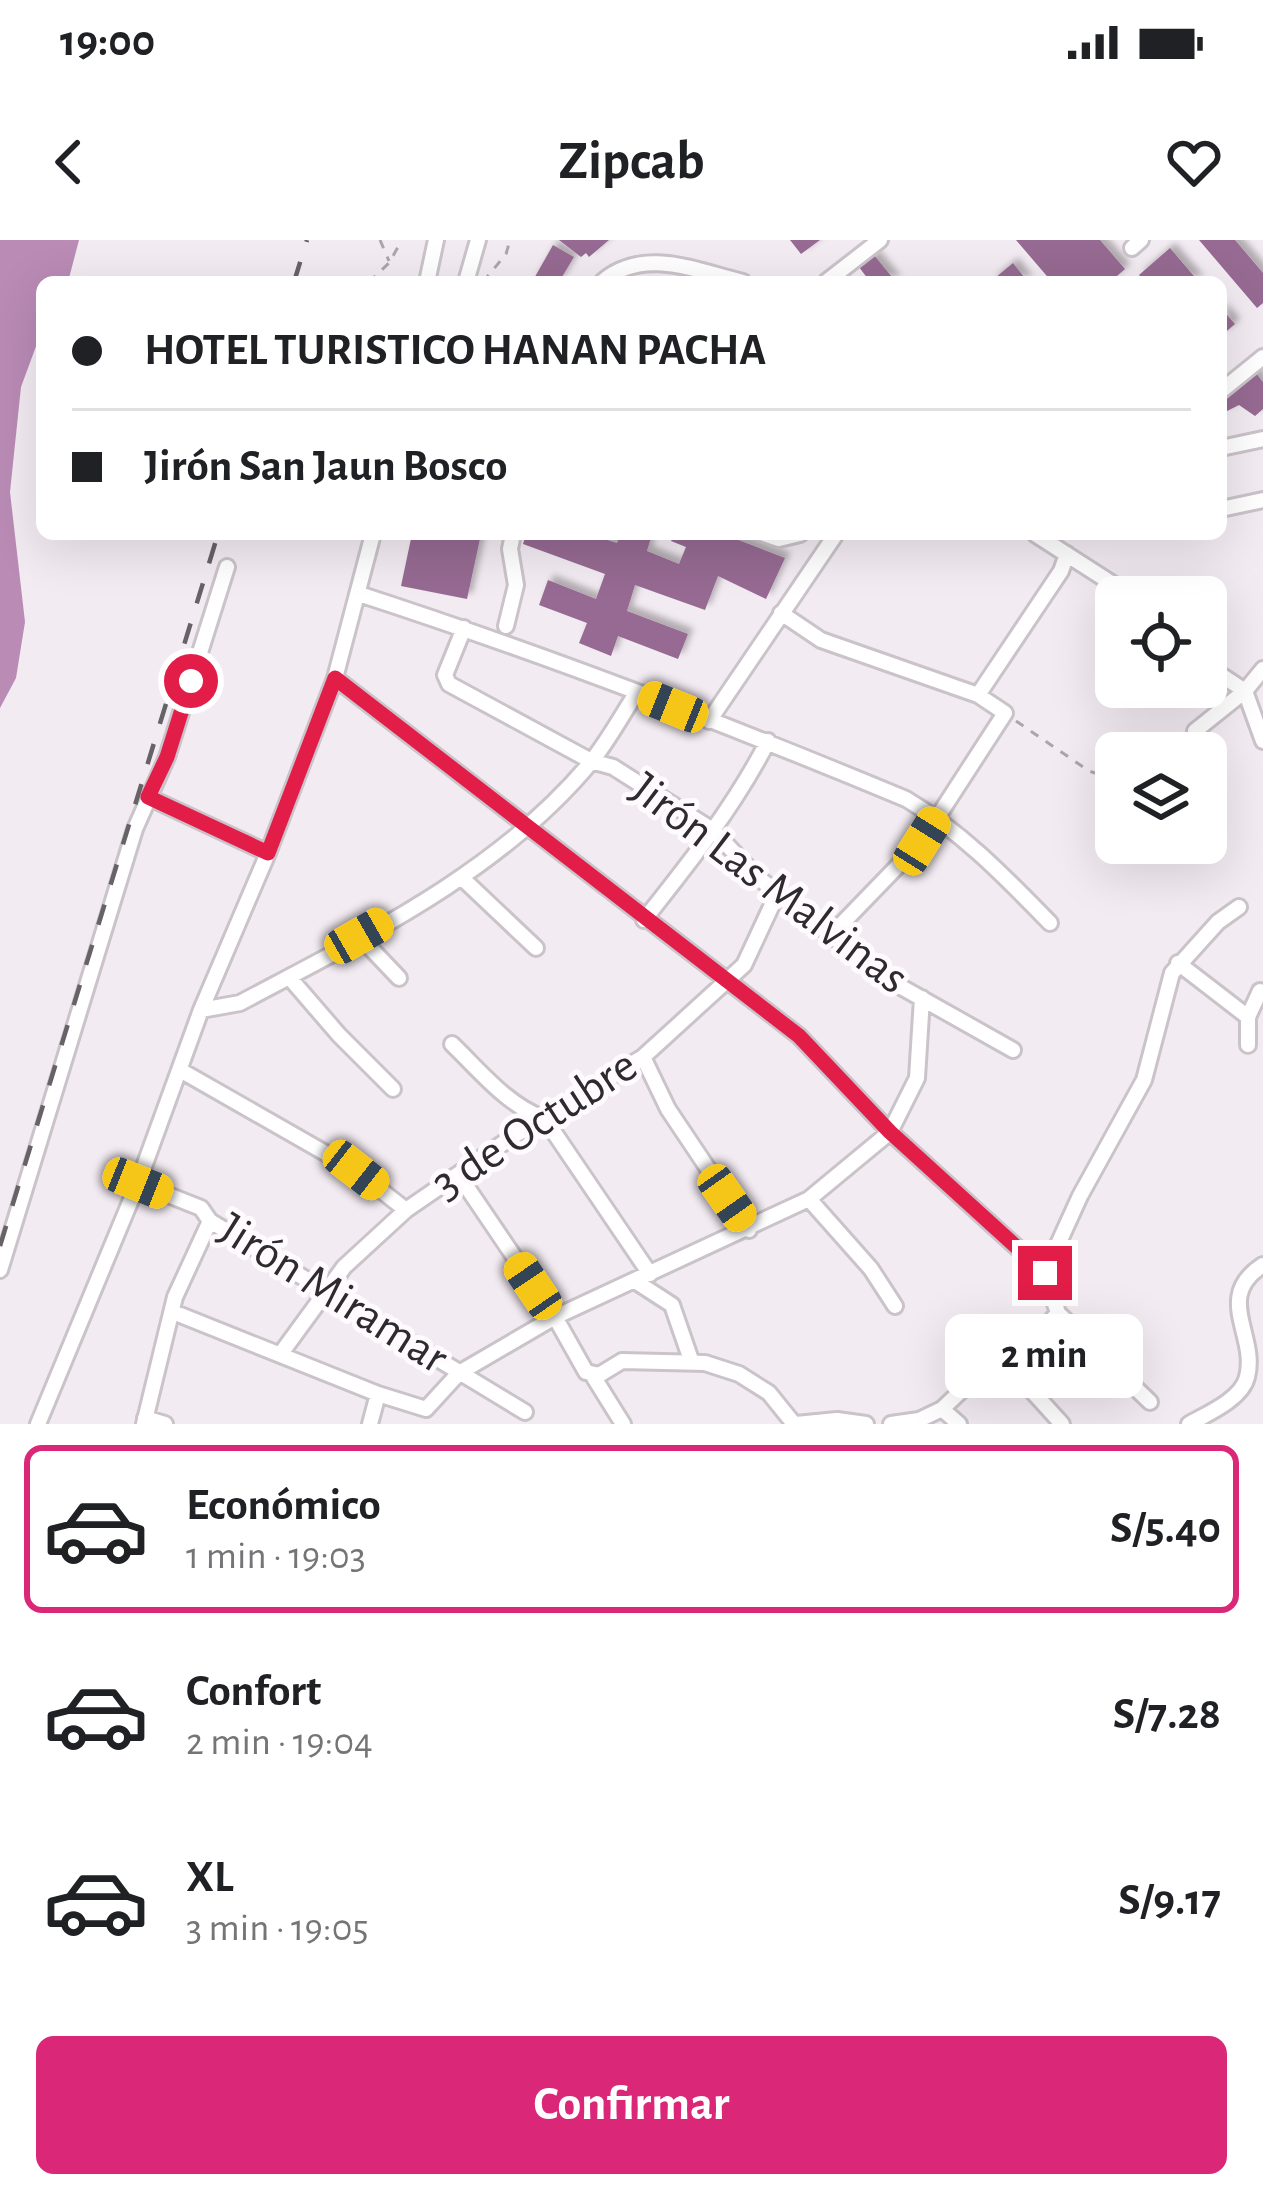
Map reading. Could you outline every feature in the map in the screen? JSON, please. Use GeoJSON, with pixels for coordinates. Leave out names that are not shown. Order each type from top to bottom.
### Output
{"type":"FeatureCollection","features":[{"type":"Feature","properties":{"kind":"street"},"geometry":{"type":"LineString","coordinates":[[428,276],[436,240]]}},
{"type":"Feature","properties":{"kind":"street"},"geometry":{"type":"LineString","coordinates":[[468,276],[478,240]]}},
{"type":"Feature","properties":{"kind":"street"},"geometry":{"type":"LineString","coordinates":[[834,276],[880,240]]}},
{"type":"Feature","properties":{"kind":"street"},"geometry":{"type":"LineString","coordinates":[[611,276],[626,266],[658,262],[718,276]]}},
{"type":"Feature","properties":{"kind":"street"},"geometry":{"type":"LineString","coordinates":[[1227,386],[1263,357]]}},
{"type":"Feature","properties":{"kind":"street"},"geometry":{"type":"LineString","coordinates":[[1227,447],[1263,439]]}},
{"type":"Feature","properties":{"kind":"street"},"geometry":{"type":"LineString","coordinates":[[1227,508],[1263,500]]}},
{"type":"Feature","properties":{"kind":"street"},"geometry":{"type":"LineString","coordinates":[[38,1424],[138,1183],[201,1010],[335,678],[372,540]]}},
{"type":"Feature","properties":{"kind":"street"},"geometry":{"type":"LineString","coordinates":[[506,626],[516,585],[512,540]]}},
{"type":"Feature","properties":{"kind":"street"},"geometry":{"type":"LineString","coordinates":[[709,721],[832,540]]}},
{"type":"Feature","properties":{"kind":"street"},"geometry":{"type":"LineString","coordinates":[[1045,540],[1100,576]]}},
{"type":"Feature","properties":{"kind":"street"},"geometry":{"type":"LineString","coordinates":[[978,695],[1061,571],[1067,554]]}},
{"type":"Feature","properties":{"kind":"street"},"geometry":{"type":"LineString","coordinates":[[0,1270],[148,797],[167,757],[227,567]]}},
{"type":"Feature","properties":{"kind":"street"},"geometry":{"type":"LineString","coordinates":[[359,594],[768,741],[906,799],[937,817],[990,860],[1051,923]]}},
{"type":"Feature","properties":{"kind":"street"},"geometry":{"type":"LineString","coordinates":[[781,614],[821,640],[978,695],[1005,713],[922,841],[832,934]]}},
{"type":"Feature","properties":{"kind":"street","name":"Jirón Las Malvinas"},"geometry":{"type":"LineString","coordinates":[[464,628],[446,675],[449,684],[591,761],[613,767],[714,831],[757,876],[887,979],[1013,1050]]}},
{"type":"Feature","properties":{"kind":"street"},"geometry":{"type":"LineString","coordinates":[[1195,731],[1245,691],[1263,670]]}},
{"type":"Feature","properties":{"kind":"street"},"geometry":{"type":"LineString","coordinates":[[335,678],[799,1036],[890,1132],[1045,1273],[1058,1312],[1150,1402]]}},
{"type":"Feature","properties":{"kind":"street"},"geometry":{"type":"LineString","coordinates":[[1227,679],[1245,691],[1263,741]]}},
{"type":"Feature","properties":{"kind":"street"},"geometry":{"type":"LineString","coordinates":[[201,1010],[240,1003],[462,878],[525,828],[591,761],[637,692]]}},
{"type":"Feature","properties":{"kind":"street"},"geometry":{"type":"LineString","coordinates":[[644,920],[744,788],[768,741]]}},
{"type":"Feature","properties":{"kind":"street"},"geometry":{"type":"LineString","coordinates":[[148,797],[268,853]]}},
{"type":"Feature","properties":{"kind":"street"},"geometry":{"type":"LineString","coordinates":[[462,878],[536,948]]}},
{"type":"Feature","properties":{"kind":"street","name":"3 de Octubre"},"geometry":{"type":"LineString","coordinates":[[282,1352],[344,1267],[406,1210],[643,1057],[744,965],[778,892]]}},
{"type":"Feature","properties":{"kind":"street"},"geometry":{"type":"LineString","coordinates":[[1045,1273],[1144,1080],[1164,994],[1178,964],[1239,907]]}},
{"type":"Feature","properties":{"kind":"street"},"geometry":{"type":"LineString","coordinates":[[359,936],[399,977]]}},
{"type":"Feature","properties":{"kind":"street"},"geometry":{"type":"LineString","coordinates":[[1178,964],[1248,1017]]}},
{"type":"Feature","properties":{"kind":"street"},"geometry":{"type":"LineString","coordinates":[[290,976],[339,1036],[393,1089]]}},
{"type":"Feature","properties":{"kind":"street"},"geometry":{"type":"LineString","coordinates":[[1248,1045],[1248,1017],[1260,991]]}},
{"type":"Feature","properties":{"kind":"street"},"geometry":{"type":"LineString","coordinates":[[173,1312],[426,1409],[459,1372],[555,1317],[808,1199],[890,1132],[917,1078],[922,998]]}},
{"type":"Feature","properties":{"kind":"street"},"geometry":{"type":"LineString","coordinates":[[452,1044],[525,1112],[545,1119],[642,1278],[672,1305],[691,1360]]}},
{"type":"Feature","properties":{"kind":"street"},"geometry":{"type":"LineString","coordinates":[[643,1057],[668,1108],[749,1230]]}},
{"type":"Feature","properties":{"kind":"street"},"geometry":{"type":"LineString","coordinates":[[180,1070],[356,1170],[406,1210]]}},
{"type":"Feature","properties":{"kind":"street"},"geometry":{"type":"LineString","coordinates":[[458,1174],[623,1424]]}},
{"type":"Feature","properties":{"kind":"street","name":"Jirón Miramar"},"geometry":{"type":"LineString","coordinates":[[138,1183],[201,1208],[210,1221],[326,1294],[424,1347],[526,1412]]}},
{"type":"Feature","properties":{"kind":"street"},"geometry":{"type":"LineString","coordinates":[[808,1199],[871,1269],[895,1306]]}},
{"type":"Feature","properties":{"kind":"street"},"geometry":{"type":"LineString","coordinates":[[165,1424],[144,1421],[176,1297],[210,1221]]}},
{"type":"Feature","properties":{"kind":"street"},"geometry":{"type":"LineString","coordinates":[[1189,1424],[1238,1392],[1247,1378],[1238,1296],[1249,1275],[1263,1265]]}},
{"type":"Feature","properties":{"kind":"street"},"geometry":{"type":"LineString","coordinates":[[891,1424],[919,1420],[942,1408],[1042,1331],[1058,1312]]}},
{"type":"Feature","properties":{"kind":"street"},"geometry":{"type":"LineString","coordinates":[[1002,1358],[1062,1424]]}},
{"type":"Feature","properties":{"kind":"street"},"geometry":{"type":"LineString","coordinates":[[590,1374],[622,1360],[691,1360],[739,1374],[769,1394],[795,1424],[837,1420],[866,1424]]}},
{"type":"Feature","properties":{"kind":"street"},"geometry":{"type":"LineString","coordinates":[[370,1424],[378,1394]]}},
{"type":"Feature","properties":{"kind":"street"},"geometry":{"type":"LineString","coordinates":[[942,1408],[959,1424]]}},
{"type":"Feature","properties":{"kind":"path"},"geometry":{"type":"LineString","coordinates":[[380,240],[389,263]]}},
{"type":"Feature","properties":{"kind":"path"},"geometry":{"type":"LineString","coordinates":[[375,276],[402,240]]}},
{"type":"Feature","properties":{"kind":"path"},"geometry":{"type":"LineString","coordinates":[[488,276],[506,254],[510,240]]}},
{"type":"Feature","properties":{"kind":"path"},"geometry":{"type":"LineString","coordinates":[[1005,713],[1095,773]]}},
{"type":"Feature","properties":{"kind":"shaded area"},"geometry":{"type":"Polygon","coordinates":[[[0,240],[79,240],[70,276],[36,276],[36,346],[21,387],[10,492],[25,622],[16,678],[0,708],[0,240]]]}},
{"type":"Feature","properties":{"kind":"building"},"geometry":{"type":"Polygon","coordinates":[[[559,240],[609,240],[589,257],[586,253],[581,257],[559,240]]]}},
{"type":"Feature","properties":{"kind":"building"},"geometry":{"type":"Polygon","coordinates":[[[790,240],[820,240],[801,254],[790,240]]]}},
{"type":"Feature","properties":{"kind":"building"},"geometry":{"type":"Polygon","coordinates":[[[1016,240],[1100,240],[1125,269],[1117,276],[1047,276],[1016,240]]]}},
{"type":"Feature","properties":{"kind":"building"},"geometry":{"type":"Polygon","coordinates":[[[1199,240],[1235,240],[1263,273],[1263,303],[1257,308],[1199,240]]]}},
{"type":"Feature","properties":{"kind":"building"},"geometry":{"type":"Polygon","coordinates":[[[553,245],[574,257],[563,276],[535,276],[553,245]]]}},
{"type":"Feature","properties":{"kind":"building"},"geometry":{"type":"Polygon","coordinates":[[[1170,248],[1194,276],[1140,276],[1170,248]]]}},
{"type":"Feature","properties":{"kind":"building"},"geometry":{"type":"Polygon","coordinates":[[[874,255],[891,276],[866,276],[859,267],[874,255]]]}},
{"type":"Feature","properties":{"kind":"building"},"geometry":{"type":"Polygon","coordinates":[[[1013,263],[1023,276],[997,276],[1013,263]]]}},
{"type":"Feature","properties":{"kind":"building"},"geometry":{"type":"Polygon","coordinates":[[[1251,367],[1263,382],[1263,409],[1255,416],[1239,405],[1227,411],[1227,385],[1251,367]]]}},
{"type":"Feature","properties":{"kind":"building"},"geometry":{"type":"Polygon","coordinates":[[[411,540],[480,540],[467,599],[401,586],[411,540]]]}},
{"type":"Feature","properties":{"kind":"building"},"geometry":{"type":"Polygon","coordinates":[[[524,540],[650,540],[647,551],[679,564],[686,547],[671,540],[738,540],[785,558],[766,599],[718,576],[705,610],[635,585],[627,611],[688,634],[678,659],[618,636],[611,656],[579,643],[587,623],[539,605],[548,580],[596,599],[605,574],[523,544],[524,540]]]}},
{"type":"Feature","properties":{"kind":"railway"},"geometry":{"type":"LineString","coordinates":[[296,276],[307,240]]}},
{"type":"Feature","properties":{"kind":"railway"},"geometry":{"type":"LineString","coordinates":[[0,1246],[216,540]]}},
{"type":"Feature","properties":{"kind":"route"},"geometry":{"type":"LineString","coordinates":[[191,681],[167,757],[148,797],[268,853],[335,678],[799,1036],[890,1132],[1045,1273]]}}]}
